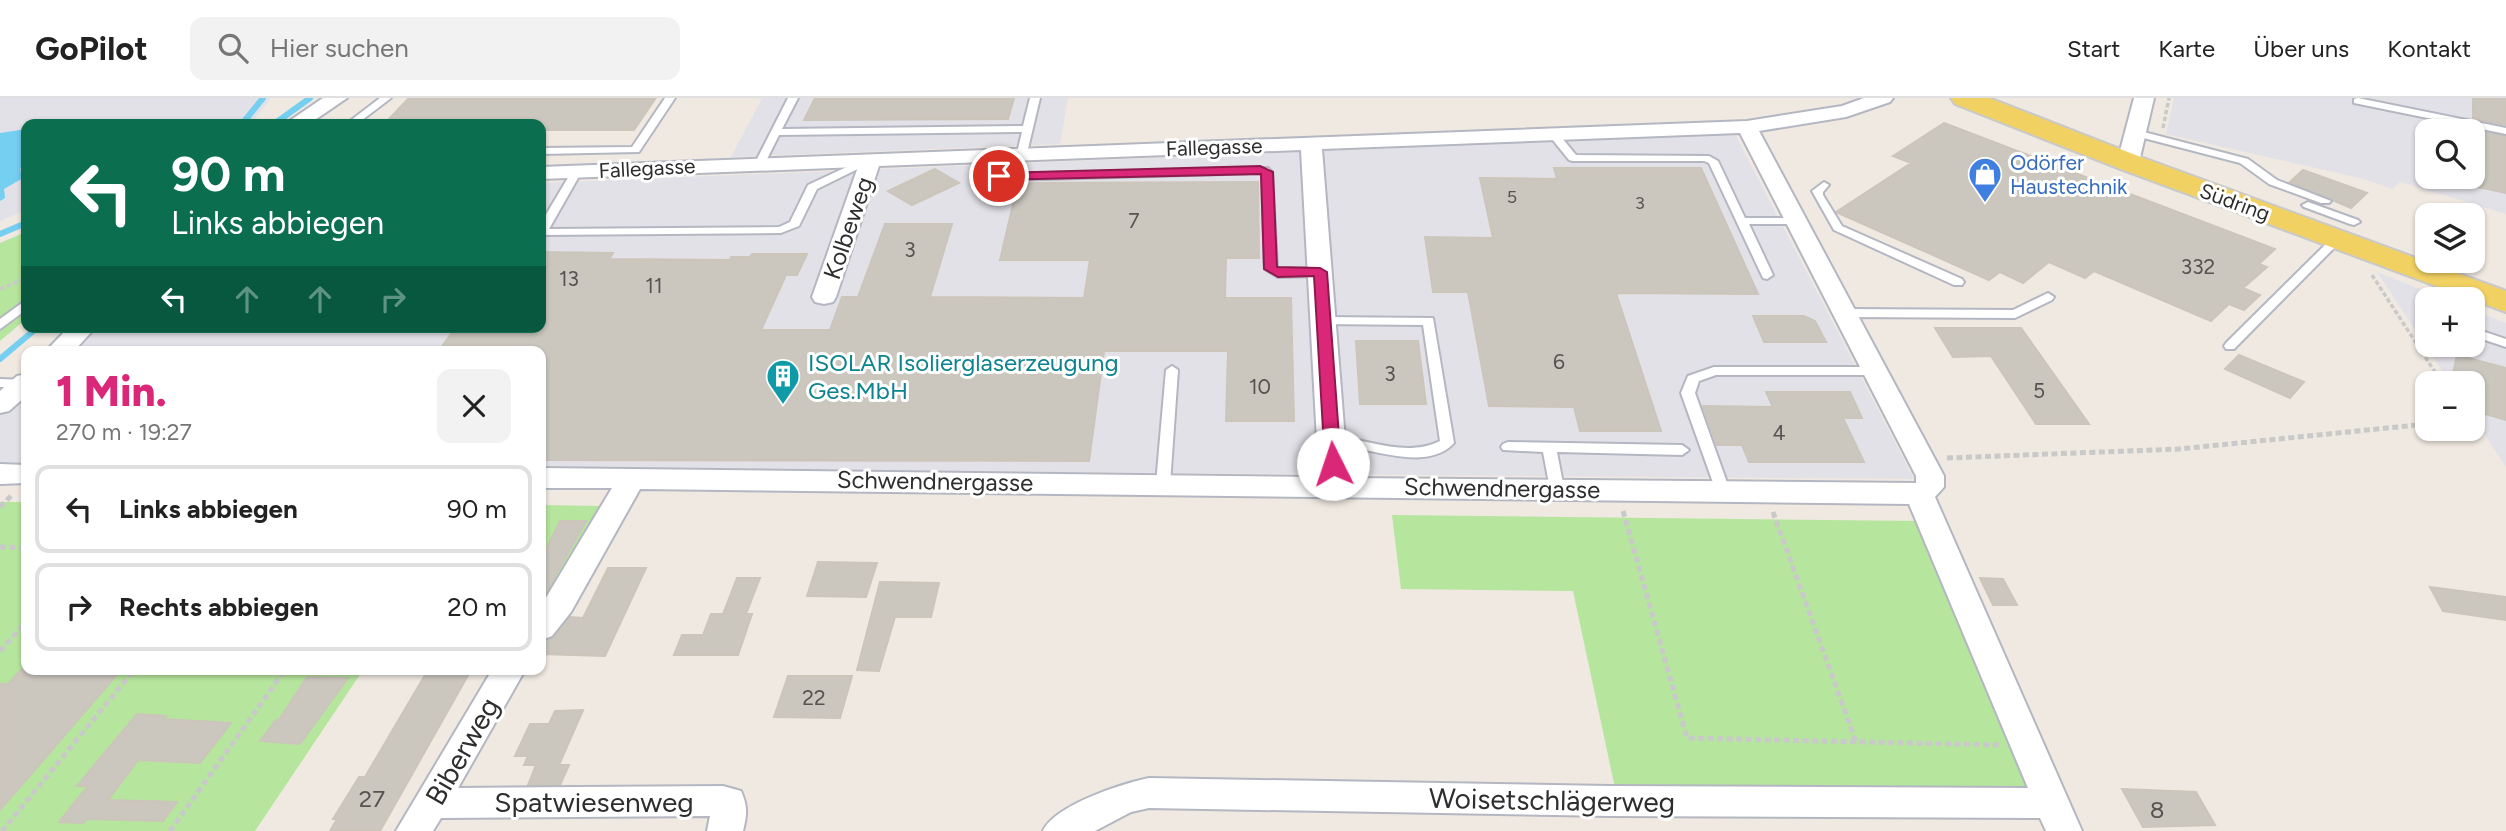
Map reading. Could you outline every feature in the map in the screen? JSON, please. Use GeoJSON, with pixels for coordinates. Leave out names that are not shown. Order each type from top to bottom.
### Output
{"type":"FeatureCollection","features":[{"type":"Feature","properties":{"kind":"main road","name":"Südring"},"geometry":{"type":"LineString","coordinates":[[1965,98],[2128,162],[2348,236],[2506,302]]}},
{"type":"Feature","properties":{"kind":"street"},"geometry":{"type":"LineString","coordinates":[[303,119],[337,98]]}},
{"type":"Feature","properties":{"kind":"street","name":"Fallegasse"},"geometry":{"type":"LineString","coordinates":[[546,173],[1747,127],[1846,111],[1883,98]]}},
{"type":"Feature","properties":{"kind":"street"},"geometry":{"type":"LineString","coordinates":[[2128,162],[2144,98]]}},
{"type":"Feature","properties":{"kind":"street"},"geometry":{"type":"LineString","coordinates":[[1747,127],[1930,476],[1930,487],[1919,494]]}},
{"type":"Feature","properties":{"kind":"street"},"geometry":{"type":"LineString","coordinates":[[1311,143],[1334,486]]}},
{"type":"Feature","properties":{"kind":"street","name":"Kolbeweg"},"geometry":{"type":"LineString","coordinates":[[824,298],[871,159]]}},
{"type":"Feature","properties":{"kind":"street"},"geometry":{"type":"LineString","coordinates":[[64,346],[78,333]]}},
{"type":"Feature","properties":{"kind":"street"},"geometry":{"type":"LineString","coordinates":[[0,405],[17,383]]}},
{"type":"Feature","properties":{"kind":"street"},"geometry":{"type":"LineString","coordinates":[[0,474],[21,474]]}},
{"type":"Feature","properties":{"kind":"street","name":"Schwendnergasse"},"geometry":{"type":"LineString","coordinates":[[546,478],[1919,494]]}},
{"type":"Feature","properties":{"kind":"street"},"geometry":{"type":"LineString","coordinates":[[546,622],[560,604],[632,478]]}},
{"type":"Feature","properties":{"kind":"street","name":"Woisetschlägerweg"},"geometry":{"type":"LineString","coordinates":[[1061,831],[1123,799],[1149,793],[1611,801],[2058,817],[1919,494]]}},
{"type":"Feature","properties":{"kind":"street","name":"Biberweg"},"geometry":{"type":"LineString","coordinates":[[422,817],[506,675]]}},
{"type":"Feature","properties":{"kind":"street","name":"Spatwiesenweg"},"geometry":{"type":"LineString","coordinates":[[422,817],[723,801],[727,802],[730,808],[725,831]]}},
{"type":"Feature","properties":{"kind":"lane"},"geometry":{"type":"LineString","coordinates":[[358,119],[386,98]]}},
{"type":"Feature","properties":{"kind":"lane"},"geometry":{"type":"LineString","coordinates":[[546,151],[635,150],[670,98]]}},
{"type":"Feature","properties":{"kind":"lane"},"geometry":{"type":"LineString","coordinates":[[760,163],[793,98]]}},
{"type":"Feature","properties":{"kind":"lane"},"geometry":{"type":"LineString","coordinates":[[1022,153],[1035,98]]}},
{"type":"Feature","properties":{"kind":"lane"},"geometry":{"type":"LineString","coordinates":[[2358,101],[2506,131]]}},
{"type":"Feature","properties":{"kind":"lane"},"geometry":{"type":"LineString","coordinates":[[776,132],[1028,130]]}},
{"type":"Feature","properties":{"kind":"lane"},"geometry":{"type":"LineString","coordinates":[[2136,133],[2244,161],[2273,182],[2325,201]]}},
{"type":"Feature","properties":{"kind":"lane"},"geometry":{"type":"LineString","coordinates":[[1553,134],[1573,158],[1710,159],[1767,275]]}},
{"type":"Feature","properties":{"kind":"lane"},"geometry":{"type":"LineString","coordinates":[[1127,173],[1128,150]]}},
{"type":"Feature","properties":{"kind":"lane"},"geometry":{"type":"LineString","coordinates":[[981,155],[999,176],[1264,170],[1267,172],[1271,269],[1278,273],[1320,272]]}},
{"type":"Feature","properties":{"kind":"lane"},"geometry":{"type":"LineString","coordinates":[[2223,156],[2269,191],[2348,236],[2230,346]]}},
{"type":"Feature","properties":{"kind":"lane"},"geometry":{"type":"LineString","coordinates":[[546,232],[781,230],[795,223],[812,187],[871,159]]}},
{"type":"Feature","properties":{"kind":"lane"},"geometry":{"type":"LineString","coordinates":[[546,224],[577,171]]}},
{"type":"Feature","properties":{"kind":"lane"},"geometry":{"type":"LineString","coordinates":[[1824,185],[1818,195],[1838,228],[1958,282]]}},
{"type":"Feature","properties":{"kind":"lane"},"geometry":{"type":"LineString","coordinates":[[1741,221],[1797,220]]}},
{"type":"Feature","properties":{"kind":"lane"},"geometry":{"type":"LineString","coordinates":[[1845,313],[2015,314],[2049,297]]}},
{"type":"Feature","properties":{"kind":"lane"},"geometry":{"type":"LineString","coordinates":[[0,325],[21,308]]}},
{"type":"Feature","properties":{"kind":"lane"},"geometry":{"type":"LineString","coordinates":[[1323,321],[1429,321],[1447,443],[1434,452],[1406,454],[1349,441],[1332,441]]}},
{"type":"Feature","properties":{"kind":"lane"},"geometry":{"type":"LineString","coordinates":[[2485,336],[2506,343]]}},
{"type":"Feature","properties":{"kind":"lane"},"geometry":{"type":"LineString","coordinates":[[1163,484],[1172,370]]}},
{"type":"Feature","properties":{"kind":"lane"},"geometry":{"type":"LineString","coordinates":[[1723,491],[1688,393],[1693,379],[1714,371],[1875,371]]}},
{"type":"Feature","properties":{"kind":"lane"},"geometry":{"type":"LineString","coordinates":[[1508,447],[1682,450]]}},
{"type":"Feature","properties":{"kind":"lane"},"geometry":{"type":"LineString","coordinates":[[1549,448],[1557,489]]}},
{"type":"Feature","properties":{"kind":"path"},"geometry":{"type":"LineString","coordinates":[[2348,236],[2434,371]]}},
{"type":"Feature","properties":{"kind":"path"},"geometry":{"type":"LineString","coordinates":[[0,289],[21,280]]}},
{"type":"Feature","properties":{"kind":"path"},"geometry":{"type":"LineString","coordinates":[[1922,459],[2179,449],[2415,425]]}},
{"type":"Feature","properties":{"kind":"path"},"geometry":{"type":"LineString","coordinates":[[1617,490],[1686,738],[2028,745]]}},
{"type":"Feature","properties":{"kind":"path"},"geometry":{"type":"LineString","coordinates":[[1765,491],[1856,741]]}},
{"type":"Feature","properties":{"kind":"path"},"geometry":{"type":"LineString","coordinates":[[0,547],[21,548]]}},
{"type":"Feature","properties":{"kind":"path"},"geometry":{"type":"LineString","coordinates":[[0,650],[21,627]]}},
{"type":"Feature","properties":{"kind":"path"},"geometry":{"type":"LineString","coordinates":[[2,831],[130,675]]}},
{"type":"Feature","properties":{"kind":"path"},"geometry":{"type":"LineString","coordinates":[[170,831],[281,675]]}},
{"type":"Feature","properties":{"kind":"shaded area"},"geometry":{"type":"Polygon","coordinates":[[[0,98],[271,98],[255,119],[21,119],[21,212],[0,221],[0,98]]]}},
{"type":"Feature","properties":{"kind":"shaded area"},"geometry":{"type":"Polygon","coordinates":[[[762,98],[1068,98],[1060,144],[731,157],[762,98]]]}},
{"type":"Feature","properties":{"kind":"shaded area"},"geometry":{"type":"Polygon","coordinates":[[[2174,98],[2506,98],[2506,214],[2485,208],[2485,203],[2470,203],[2423,189],[2485,189],[2485,119],[2415,119],[2415,187],[2400,182],[2392,189],[2364,179],[2166,134],[2174,98]]]}},
{"type":"Feature","properties":{"kind":"shaded area"},"geometry":{"type":"Polygon","coordinates":[[[1735,134],[1914,479],[546,468],[546,346],[76,346],[91,333],[546,333],[546,183],[1735,134]]]}},
{"type":"Feature","properties":{"kind":"shaded area"},"geometry":{"type":"Polygon","coordinates":[[[2377,272],[2415,287],[2415,330],[2377,272]]]}},
{"type":"Feature","properties":{"kind":"shaded area"},"geometry":{"type":"Polygon","coordinates":[[[2485,315],[2506,323],[2506,467],[2485,435],[2485,371],[2442,371],[2433,357],[2485,357],[2485,315]]]}},
{"type":"Feature","properties":{"kind":"shaded area"},"geometry":{"type":"Polygon","coordinates":[[[21,397],[21,464],[0,464],[0,416],[21,397]]]}},
{"type":"Feature","properties":{"kind":"green space"},"geometry":{"type":"Polygon","coordinates":[[[21,234],[21,323],[0,341],[0,243],[21,234]]]}},
{"type":"Feature","properties":{"kind":"green space"},"geometry":{"type":"Polygon","coordinates":[[[0,502],[21,502],[21,675],[360,675],[255,831],[0,831],[0,502]]]}},
{"type":"Feature","properties":{"kind":"green space"},"geometry":{"type":"Polygon","coordinates":[[[546,505],[601,506],[546,608],[546,505]]]}},
{"type":"Feature","properties":{"kind":"green space"},"geometry":{"type":"Polygon","coordinates":[[[1392,515],[1921,521],[2033,792],[1615,788],[1573,591],[1401,589],[1392,515]]]}},
{"type":"Feature","properties":{"kind":"water"},"geometry":{"type":"Polygon","coordinates":[[[21,130],[21,179],[4,189],[5,198],[0,201],[0,133],[21,130]]]}},
{"type":"Feature","properties":{"kind":"building"},"geometry":{"type":"Polygon","coordinates":[[[815,98],[1014,98],[1008,119],[804,120],[815,98]]]}},
{"type":"Feature","properties":{"kind":"building"},"geometry":{"type":"Polygon","coordinates":[[[2473,98],[2506,98],[2506,125],[2485,119],[2473,119],[2473,98]]]}},
{"type":"Feature","properties":{"kind":"building"},"geometry":{"type":"Polygon","coordinates":[[[408,99],[655,99],[634,130],[546,130],[546,119],[389,119],[408,99]]]}},
{"type":"Feature","properties":{"kind":"building","name":"Odörfer Haustechnik"},"geometry":{"type":"Polygon","coordinates":[[[1944,123],[2275,249],[2259,264],[2267,267],[2243,288],[2260,295],[2244,310],[2229,304],[2211,321],[2094,271],[2085,278],[2049,262],[2023,283],[2000,272],[1989,280],[1836,212],[1911,163],[1893,156],[1944,123]]]}},
{"type":"Feature","properties":{"kind":"building"},"geometry":{"type":"Polygon","coordinates":[[[2485,132],[2506,136],[2506,193],[2485,189],[2485,132]]]}},
{"type":"Feature","properties":{"kind":"building"},"geometry":{"type":"Polygon","coordinates":[[[1554,168],[1701,168],[1758,294],[1616,293],[1661,431],[1580,431],[1574,407],[1489,406],[1468,292],[1433,292],[1425,237],[1493,238],[1480,178],[1557,179],[1554,168]]]}},
{"type":"Feature","properties":{"kind":"building"},"geometry":{"type":"Polygon","coordinates":[[[935,169],[959,183],[912,205],[888,191],[935,169]]]}},
{"type":"Feature","properties":{"kind":"building"},"geometry":{"type":"Polygon","coordinates":[[[2303,170],[2367,193],[2351,208],[2290,182],[2303,170]]]}},
{"type":"Feature","properties":{"kind":"building"},"geometry":{"type":"Polygon","coordinates":[[[1258,182],[1259,258],[1226,258],[1225,298],[1291,298],[1294,421],[1226,421],[1228,351],[1104,351],[1089,461],[546,460],[546,346],[442,346],[452,333],[546,333],[546,252],[613,253],[609,259],[730,260],[731,257],[750,257],[752,254],[807,254],[797,275],[786,275],[761,330],[830,330],[842,297],[858,297],[885,224],[952,224],[930,297],[1084,298],[1090,260],[1000,260],[1018,183],[1258,182]]]}},
{"type":"Feature","properties":{"kind":"building"},"geometry":{"type":"Polygon","coordinates":[[[1753,316],[1804,316],[1815,321],[1826,342],[1764,342],[1753,316]]]}},
{"type":"Feature","properties":{"kind":"building"},"geometry":{"type":"Polygon","coordinates":[[[1935,328],[2021,328],[2089,424],[2036,424],[1991,356],[1953,357],[1935,328]]]}},
{"type":"Feature","properties":{"kind":"building"},"geometry":{"type":"Polygon","coordinates":[[[1356,341],[1418,341],[1426,404],[1360,404],[1356,341]]]}},
{"type":"Feature","properties":{"kind":"building"},"geometry":{"type":"Polygon","coordinates":[[[2239,355],[2304,382],[2290,398],[2225,369],[2239,355]]]}},
{"type":"Feature","properties":{"kind":"building"},"geometry":{"type":"Polygon","coordinates":[[[2457,357],[2506,368],[2506,420],[2485,414],[2485,371],[2454,371],[2457,357]]]}},
{"type":"Feature","properties":{"kind":"building"},"geometry":{"type":"Polygon","coordinates":[[[1766,392],[1850,392],[1862,418],[1843,418],[1864,462],[1749,462],[1742,445],[1717,445],[1703,406],[1773,407],[1766,392]]]}},
{"type":"Feature","properties":{"kind":"building"},"geometry":{"type":"Polygon","coordinates":[[[560,521],[586,521],[546,592],[546,550],[560,521]]]}},
{"type":"Feature","properties":{"kind":"building"},"geometry":{"type":"Polygon","coordinates":[[[818,562],[877,563],[866,597],[807,596],[818,562]]]}},
{"type":"Feature","properties":{"kind":"building"},"geometry":{"type":"Polygon","coordinates":[[[608,568],[646,568],[605,656],[546,654],[546,640],[554,638],[570,617],[583,618],[608,568]]]}},
{"type":"Feature","properties":{"kind":"building"},"geometry":{"type":"Polygon","coordinates":[[[737,578],[760,578],[746,614],[752,614],[738,655],[674,655],[682,635],[703,635],[711,614],[723,614],[737,578]]]}},
{"type":"Feature","properties":{"kind":"building"},"geometry":{"type":"Polygon","coordinates":[[[1980,578],[2003,579],[2017,605],[1993,605],[1980,578]]]}},
{"type":"Feature","properties":{"kind":"building"},"geometry":{"type":"Polygon","coordinates":[[[880,582],[939,583],[931,617],[895,617],[879,671],[857,670],[880,582]]]}},
{"type":"Feature","properties":{"kind":"building"},"geometry":{"type":"Polygon","coordinates":[[[2430,587],[2506,597],[2506,620],[2443,611],[2430,587]]]}},
{"type":"Feature","properties":{"kind":"building"},"geometry":{"type":"Polygon","coordinates":[[[21,670],[21,675],[117,675],[0,810],[0,684],[8,684],[21,670]]]}},
{"type":"Feature","properties":{"kind":"building"},"geometry":{"type":"Polygon","coordinates":[[[425,675],[468,675],[380,831],[330,831],[337,819],[333,819],[359,777],[365,777],[425,675]]]}},
{"type":"Feature","properties":{"kind":"building"},"geometry":{"type":"Polygon","coordinates":[[[788,676],[852,676],[840,718],[774,717],[788,676]]]}},
{"type":"Feature","properties":{"kind":"building"},"geometry":{"type":"Polygon","coordinates":[[[307,677],[348,678],[300,744],[260,741],[276,720],[279,720],[307,677]]]}},
{"type":"Feature","properties":{"kind":"building"},"geometry":{"type":"Polygon","coordinates":[[[583,710],[559,765],[569,765],[560,785],[528,785],[536,765],[524,765],[528,756],[515,756],[530,724],[549,724],[555,711],[583,710]]]}},
{"type":"Feature","properties":{"kind":"building"},"geometry":{"type":"Polygon","coordinates":[[[137,714],[166,716],[163,719],[231,723],[200,763],[138,760],[108,800],[177,802],[163,821],[87,819],[83,823],[59,822],[88,786],[77,786],[137,714]]]}},
{"type":"Feature","properties":{"kind":"building"},"geometry":{"type":"Polygon","coordinates":[[[2122,789],[2196,792],[2215,825],[2143,827],[2122,789]]]}},
{"type":"Feature","properties":{"kind":"waterway"},"geometry":{"type":"LineString","coordinates":[[246,119],[263,98]]}},
{"type":"Feature","properties":{"kind":"waterway"},"geometry":{"type":"LineString","coordinates":[[281,119],[310,98]]}},
{"type":"Feature","properties":{"kind":"waterway"},"geometry":{"type":"LineString","coordinates":[[0,234],[21,225]]}},
{"type":"Feature","properties":{"kind":"waterway"},"geometry":{"type":"LineString","coordinates":[[0,359],[31,333]]}},
{"type":"Feature","properties":{"kind":"place","name":"Odörfer Haustechnik"},"geometry":{"type":"Point","coordinates":[1985,204]}},
{"type":"Feature","properties":{"kind":"place","name":"ISOLAR Isolierglaserzeugung Ges.MbH"},"geometry":{"type":"Point","coordinates":[783,406]}},
{"type":"Feature","properties":{"kind":"route"},"geometry":{"type":"LineString","coordinates":[[999,176],[1260,169],[1267,172],[1271,269],[1278,273],[1320,272],[1333,464]]}}]}
